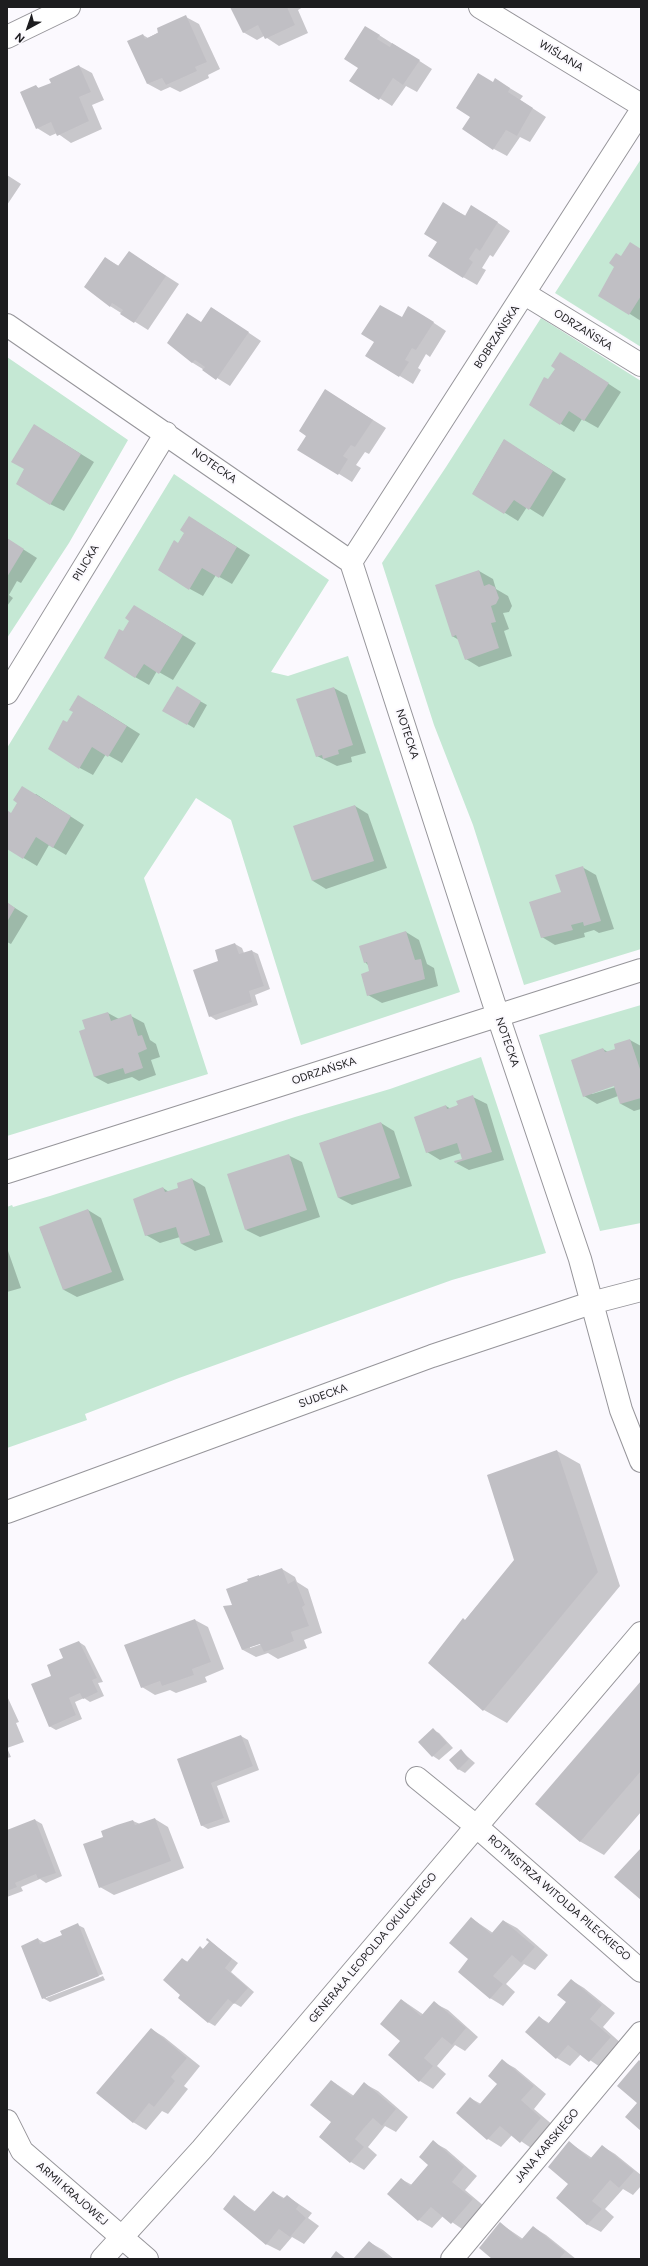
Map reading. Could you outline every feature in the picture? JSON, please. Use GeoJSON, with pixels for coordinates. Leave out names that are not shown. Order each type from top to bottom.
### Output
{"type":"FeatureCollection","features":[{"type":"Feature","properties":{"kind":"street"},"geometry":{"type":"LineString","coordinates":[[7,36],[69,7]]}},
{"type":"Feature","properties":{"kind":"street","name":"WIŚLANA"},"geometry":{"type":"LineString","coordinates":[[480,7],[641,105]]}},
{"type":"Feature","properties":{"kind":"street","name":"BOBRZAŃSKA"},"geometry":{"type":"LineString","coordinates":[[351,562],[525,294],[641,111]]}},
{"type":"Feature","properties":{"kind":"street","name":"ODRZAŃSKA"},"geometry":{"type":"LineString","coordinates":[[525,294],[641,365]]}},
{"type":"Feature","properties":{"kind":"street","name":"NOTECKA"},"geometry":{"type":"LineString","coordinates":[[7,325],[166,433],[351,562],[498,1016],[580,1259],[621,1410],[641,1461]]}},
{"type":"Feature","properties":{"kind":"street","name":"PILICKA"},"geometry":{"type":"LineString","coordinates":[[7,693],[166,433]]}},
{"type":"Feature","properties":{"kind":"street","name":"ODRZAŃSKA"},"geometry":{"type":"LineString","coordinates":[[7,1172],[641,970]]}},
{"type":"Feature","properties":{"kind":"street","name":"SUDECKA"},"geometry":{"type":"LineString","coordinates":[[7,1512],[432,1356],[591,1303],[641,1290]]}},
{"type":"Feature","properties":{"kind":"street","name":"GENERAŁA LEOPOLDA OKULICKIEGO"},"geometry":{"type":"LineString","coordinates":[[102,2259],[120,2237],[202,2149],[641,1633]]}},
{"type":"Feature","properties":{"kind":"street","name":"ROTMISTRZA WITOLDA PILECKIEGO"},"geometry":{"type":"LineString","coordinates":[[417,1778],[476,1826],[641,1971]]}},
{"type":"Feature","properties":{"kind":"street","name":"JANA KARSKIEGO"},"geometry":{"type":"LineString","coordinates":[[452,2259],[641,2033]]}},
{"type":"Feature","properties":{"kind":"street","name":"ARMII KRAJOWEJ"},"geometry":{"type":"LineString","coordinates":[[7,2120],[22,2151],[147,2259]]}},
{"type":"Feature","properties":{"kind":"green space"},"geometry":{"type":"Polygon","coordinates":[[[641,159],[641,347],[555,293],[641,159]]]}},
{"type":"Feature","properties":{"kind":"green space"},"geometry":{"type":"Polygon","coordinates":[[[541,318],[641,381],[641,949],[524,985],[473,825],[434,725],[382,563],[446,467],[541,318]]]}},
{"type":"Feature","properties":{"kind":"green space"},"geometry":{"type":"Polygon","coordinates":[[[7,357],[128,440],[69,543],[7,638],[7,357]]]}},
{"type":"Feature","properties":{"kind":"green space"},"geometry":{"type":"Polygon","coordinates":[[[174,474],[329,580],[271,672],[288,676],[348,656],[460,992],[301,1045],[231,820],[196,798],[144,878],[208,1074],[7,1136],[7,748],[174,474]]]}},
{"type":"Feature","properties":{"kind":"green space"},"geometry":{"type":"Polygon","coordinates":[[[641,1005],[641,1223],[600,1231],[539,1035],[641,1005]]]}},
{"type":"Feature","properties":{"kind":"green space"},"geometry":{"type":"Polygon","coordinates":[[[481,1057],[546,1253],[452,1280],[179,1378],[85,1414],[87,1420],[7,1448],[7,1207],[12,1205],[13,1207],[50,1196],[295,1117],[390,1089],[481,1057]]]}},
{"type":"Feature","properties":{"kind":"building"},"geometry":{"type":"Polygon","coordinates":[[[230,7],[287,7],[295,25],[265,39],[258,25],[243,33],[230,7]]]}},
{"type":"Feature","properties":{"kind":"building"},"geometry":{"type":"Polygon","coordinates":[[[186,15],[207,62],[195,67],[197,71],[166,85],[162,78],[147,84],[127,41],[143,34],[145,39],[158,33],[157,28],[186,15]]]}},
{"type":"Feature","properties":{"kind":"building"},"geometry":{"type":"Polygon","coordinates":[[[365,26],[380,35],[377,39],[390,47],[392,43],[420,60],[403,85],[393,78],[379,100],[349,81],[358,68],[344,59],[365,26]]]}},
{"type":"Feature","properties":{"kind":"building"},"geometry":{"type":"Polygon","coordinates":[[[79,65],[91,92],[79,97],[89,121],[57,136],[51,122],[36,129],[20,92],[36,85],[38,88],[51,83],[49,79],[79,65]]]}},
{"type":"Feature","properties":{"kind":"building"},"geometry":{"type":"Polygon","coordinates":[[[478,73],[493,82],[495,78],[510,88],[508,92],[533,108],[517,136],[506,130],[493,150],[462,129],[470,117],[456,108],[478,73]]]}},
{"type":"Feature","properties":{"kind":"building"},"geometry":{"type":"Polygon","coordinates":[[[443,202],[465,216],[471,205],[498,222],[480,251],[476,248],[469,259],[473,262],[463,278],[428,256],[437,242],[424,234],[443,202]]]}},
{"type":"Feature","properties":{"kind":"building"},"geometry":{"type":"Polygon","coordinates":[[[630,242],[641,249],[641,296],[629,315],[598,296],[614,267],[609,263],[616,253],[621,256],[630,242]]]}},
{"type":"Feature","properties":{"kind":"building"},"geometry":{"type":"Polygon","coordinates":[[[129,251],[166,276],[134,323],[120,314],[123,310],[112,303],[110,307],[84,287],[105,257],[118,266],[129,251]]]}},
{"type":"Feature","properties":{"kind":"building"},"geometry":{"type":"Polygon","coordinates":[[[380,305],[402,317],[408,306],[434,322],[416,350],[412,348],[405,360],[409,362],[399,377],[365,356],[374,342],[361,334],[380,305]]]}},
{"type":"Feature","properties":{"kind":"building"},"geometry":{"type":"Polygon","coordinates":[[[211,307],[249,332],[216,380],[202,370],[205,367],[195,360],[192,363],[167,343],[187,313],[201,322],[211,307]]]}},
{"type":"Feature","properties":{"kind":"building"},"geometry":{"type":"Polygon","coordinates":[[[560,352],[609,383],[584,421],[569,411],[560,425],[529,405],[544,377],[548,379],[555,369],[551,366],[560,352]]]}},
{"type":"Feature","properties":{"kind":"building"},"geometry":{"type":"Polygon","coordinates":[[[325,389],[373,420],[355,447],[351,445],[343,456],[348,459],[338,475],[297,450],[306,436],[299,431],[325,389]]]}},
{"type":"Feature","properties":{"kind":"building"},"geometry":{"type":"Polygon","coordinates":[[[34,424],[81,454],[50,505],[16,484],[24,469],[11,462],[34,424]]]}},
{"type":"Feature","properties":{"kind":"building"},"geometry":{"type":"Polygon","coordinates":[[[504,439],[553,471],[529,510],[514,500],[504,514],[472,494],[504,439]]]}},
{"type":"Feature","properties":{"kind":"building"},"geometry":{"type":"Polygon","coordinates":[[[189,516],[237,547],[219,578],[202,568],[189,590],[158,570],[174,540],[178,543],[184,533],[180,530],[189,516]]]}},
{"type":"Feature","properties":{"kind":"building"},"geometry":{"type":"Polygon","coordinates":[[[7,538],[24,549],[7,577],[7,538]]]}},
{"type":"Feature","properties":{"kind":"building"},"geometry":{"type":"Polygon","coordinates":[[[479,570],[484,586],[489,584],[495,587],[499,598],[496,604],[491,606],[496,622],[491,623],[499,648],[465,660],[456,635],[452,637],[435,585],[479,570]]]}},
{"type":"Feature","properties":{"kind":"building"},"geometry":{"type":"Polygon","coordinates":[[[134,605],[183,635],[159,674],[144,664],[135,678],[104,658],[119,629],[123,631],[129,621],[125,618],[134,605]]]}},
{"type":"Feature","properties":{"kind":"building"},"geometry":{"type":"Polygon","coordinates":[[[177,686],[201,701],[187,725],[162,711],[177,686]]]}},
{"type":"Feature","properties":{"kind":"building"},"geometry":{"type":"Polygon","coordinates":[[[334,687],[353,745],[338,750],[339,754],[323,759],[322,755],[316,757],[296,699],[334,687]]]}},
{"type":"Feature","properties":{"kind":"building"},"geometry":{"type":"Polygon","coordinates":[[[78,695],[127,726],[108,757],[92,747],[79,769],[48,749],[63,720],[67,722],[73,712],[69,710],[78,695]]]}},
{"type":"Feature","properties":{"kind":"building"},"geometry":{"type":"Polygon","coordinates":[[[22,786],[71,816],[53,848],[36,837],[23,859],[7,849],[7,810],[11,813],[17,803],[13,800],[22,786]]]}},
{"type":"Feature","properties":{"kind":"building"},"geometry":{"type":"Polygon","coordinates":[[[355,805],[374,861],[312,881],[293,826],[355,805]]]}},
{"type":"Feature","properties":{"kind":"building"},"geometry":{"type":"Polygon","coordinates":[[[583,866],[601,921],[584,926],[583,922],[571,925],[573,930],[541,938],[529,902],[561,892],[555,875],[583,866]]]}},
{"type":"Feature","properties":{"kind":"building"},"geometry":{"type":"Polygon","coordinates":[[[7,902],[15,908],[7,922],[7,902]]]}},
{"type":"Feature","properties":{"kind":"building"},"geometry":{"type":"Polygon","coordinates":[[[406,931],[415,960],[421,959],[425,979],[367,996],[361,974],[369,971],[367,962],[364,963],[359,946],[406,931]]]}},
{"type":"Feature","properties":{"kind":"building"},"geometry":{"type":"Polygon","coordinates":[[[235,943],[239,954],[252,950],[264,986],[249,991],[252,1002],[209,1017],[193,970],[218,961],[215,950],[235,943]]]}},
{"type":"Feature","properties":{"kind":"building"},"geometry":{"type":"Polygon","coordinates":[[[108,1012],[111,1021],[131,1014],[138,1036],[142,1035],[147,1049],[138,1053],[143,1068],[125,1074],[123,1068],[94,1077],[79,1031],[85,1029],[82,1020],[108,1012]]]}},
{"type":"Feature","properties":{"kind":"building"},"geometry":{"type":"Polygon","coordinates":[[[630,1039],[641,1072],[641,1098],[620,1104],[614,1086],[583,1097],[571,1060],[603,1048],[605,1052],[615,1049],[614,1044],[630,1039]]]}},
{"type":"Feature","properties":{"kind":"building"},"geometry":{"type":"Polygon","coordinates":[[[473,1095],[492,1152],[455,1163],[454,1161],[462,1159],[457,1143],[426,1153],[414,1117],[446,1105],[447,1109],[458,1105],[456,1101],[473,1095]]]}},
{"type":"Feature","properties":{"kind":"building"},"geometry":{"type":"Polygon","coordinates":[[[381,1122],[400,1178],[338,1198],[319,1143],[381,1122]]]}},
{"type":"Feature","properties":{"kind":"building"},"geometry":{"type":"Polygon","coordinates":[[[289,1154],[307,1210],[245,1230],[227,1174],[289,1154]]]}},
{"type":"Feature","properties":{"kind":"building"},"geometry":{"type":"Polygon","coordinates":[[[192,1178],[210,1235],[181,1244],[176,1227],[145,1236],[133,1199],[163,1187],[165,1192],[178,1188],[177,1183],[192,1178]]]}},
{"type":"Feature","properties":{"kind":"building"},"geometry":{"type":"Polygon","coordinates":[[[88,1209],[112,1272],[63,1290],[39,1227],[88,1209]]]}},
{"type":"Feature","properties":{"kind":"building"},"geometry":{"type":"Polygon","coordinates":[[[557,1450],[598,1572],[483,1711],[428,1663],[463,1618],[465,1620],[514,1560],[487,1475],[557,1450]]]}},
{"type":"Feature","properties":{"kind":"building"},"geometry":{"type":"Polygon","coordinates":[[[282,1568],[288,1584],[295,1580],[305,1605],[302,1607],[309,1626],[291,1632],[294,1641],[279,1647],[264,1652],[260,1644],[242,1650],[223,1606],[232,1605],[226,1589],[248,1581],[247,1579],[282,1568]]]}},
{"type":"Feature","properties":{"kind":"building"},"geometry":{"type":"Polygon","coordinates":[[[195,1619],[211,1662],[192,1669],[194,1675],[162,1686],[160,1681],[141,1688],[124,1645],[195,1619]]]}},
{"type":"Feature","properties":{"kind":"building"},"geometry":{"type":"Polygon","coordinates":[[[79,1641],[97,1678],[92,1680],[98,1692],[83,1699],[80,1693],[69,1698],[76,1715],[49,1727],[31,1684],[51,1676],[47,1665],[63,1658],[59,1649],[79,1641]]]}},
{"type":"Feature","properties":{"kind":"building"},"geometry":{"type":"Polygon","coordinates":[[[641,1681],[641,1771],[580,1842],[535,1804],[641,1681]]]}},
{"type":"Feature","properties":{"kind":"building"},"geometry":{"type":"Polygon","coordinates":[[[433,1728],[447,1743],[432,1757],[418,1742],[433,1728]]]}},
{"type":"Feature","properties":{"kind":"building"},"geometry":{"type":"Polygon","coordinates":[[[241,1735],[253,1766],[211,1783],[224,1818],[201,1826],[177,1759],[241,1735]]]}},
{"type":"Feature","properties":{"kind":"building"},"geometry":{"type":"Polygon","coordinates":[[[461,1749],[469,1759],[458,1770],[449,1760],[461,1749]]]}},
{"type":"Feature","properties":{"kind":"building"},"geometry":{"type":"Polygon","coordinates":[[[155,1818],[171,1861],[99,1888],[83,1844],[103,1837],[101,1831],[117,1825],[133,1820],[135,1825],[155,1818]]]}},
{"type":"Feature","properties":{"kind":"building"},"geometry":{"type":"Polygon","coordinates":[[[35,1819],[56,1873],[38,1879],[36,1874],[15,1883],[17,1887],[7,1891],[7,1830],[35,1819]]]}},
{"type":"Feature","properties":{"kind":"building"},"geometry":{"type":"Polygon","coordinates":[[[641,1848],[641,1900],[614,1877],[641,1848]]]}},
{"type":"Feature","properties":{"kind":"building"},"geometry":{"type":"Polygon","coordinates":[[[471,1917],[491,1934],[503,1920],[535,1947],[521,1963],[512,1955],[493,1976],[503,1984],[490,1999],[458,1972],[468,1959],[449,1943],[471,1917]]]}},
{"type":"Feature","properties":{"kind":"building"},"geometry":{"type":"Polygon","coordinates":[[[78,1923],[99,1976],[42,1999],[21,1946],[38,1938],[40,1944],[62,1935],[60,1931],[78,1923]]]}},
{"type":"Feature","properties":{"kind":"building"},"geometry":{"type":"Polygon","coordinates":[[[207,1938],[232,1959],[225,1968],[248,1988],[234,2004],[228,1999],[208,2023],[178,1998],[180,1995],[163,1980],[182,1958],[187,1962],[200,1946],[203,1949],[209,1942],[206,1940],[207,1938]]]}},
{"type":"Feature","properties":{"kind":"building"},"geometry":{"type":"Polygon","coordinates":[[[571,1979],[602,2005],[590,2019],[611,2037],[589,2062],[568,2045],[556,2059],[525,2032],[539,2016],[548,2024],[566,2002],[557,1995],[571,1979]]]}},
{"type":"Feature","properties":{"kind":"building"},"geometry":{"type":"Polygon","coordinates":[[[401,1999],[421,2016],[434,2001],[466,2028],[452,2045],[442,2037],[424,2058],[433,2066],[419,2082],[388,2055],[400,2041],[380,2024],[401,1999]]]}},
{"type":"Feature","properties":{"kind":"building"},"geometry":{"type":"Polygon","coordinates":[[[151,2028],[187,2058],[171,2077],[175,2081],[154,2107],[149,2103],[133,2123],[96,2093],[151,2028]]]}},
{"type":"Feature","properties":{"kind":"building"},"geometry":{"type":"Polygon","coordinates":[[[502,2059],[534,2086],[521,2100],[541,2118],[520,2143],[500,2126],[487,2140],[456,2113],[470,2097],[479,2105],[497,2084],[488,2076],[502,2059]]]}},
{"type":"Feature","properties":{"kind":"building"},"geometry":{"type":"Polygon","coordinates":[[[639,2060],[641,2062],[641,2131],[625,2117],[637,2103],[617,2086],[639,2060]]]}},
{"type":"Feature","properties":{"kind":"building"},"geometry":{"type":"Polygon","coordinates":[[[331,2080],[352,2097],[364,2082],[396,2109],[382,2126],[373,2118],[364,2128],[355,2139],[364,2147],[350,2163],[319,2137],[331,2122],[310,2105],[331,2080]]]}},
{"type":"Feature","properties":{"kind":"building"},"geometry":{"type":"Polygon","coordinates":[[[433,2140],[464,2167],[452,2182],[473,2199],[451,2224],[431,2207],[418,2221],[387,2194],[401,2178],[410,2186],[428,2165],[419,2157],[433,2140]]]}},
{"type":"Feature","properties":{"kind":"building"},"geometry":{"type":"Polygon","coordinates":[[[569,2141],[590,2159],[602,2145],[634,2171],[619,2188],[610,2180],[592,2201],[602,2209],[587,2225],[556,2198],[568,2184],[548,2167],[569,2141]]]}},
{"type":"Feature","properties":{"kind":"building"},"geometry":{"type":"Polygon","coordinates":[[[273,2191],[283,2199],[287,2195],[299,2205],[296,2209],[306,2218],[290,2237],[279,2229],[266,2245],[223,2209],[234,2195],[254,2212],[273,2191]]]}},
{"type":"Feature","properties":{"kind":"building"},"geometry":{"type":"Polygon","coordinates":[[[500,2222],[521,2240],[533,2226],[565,2252],[559,2259],[492,2259],[479,2248],[500,2222]]]}},
{"type":"Feature","properties":{"kind":"building"},"geometry":{"type":"Polygon","coordinates":[[[369,2241],[391,2259],[353,2259],[369,2241]]]}},
{"type":"Feature","properties":{"kind":"building"},"geometry":{"type":"Polygon","coordinates":[[[336,2251],[346,2259],[330,2259],[336,2251]]]}}]}
